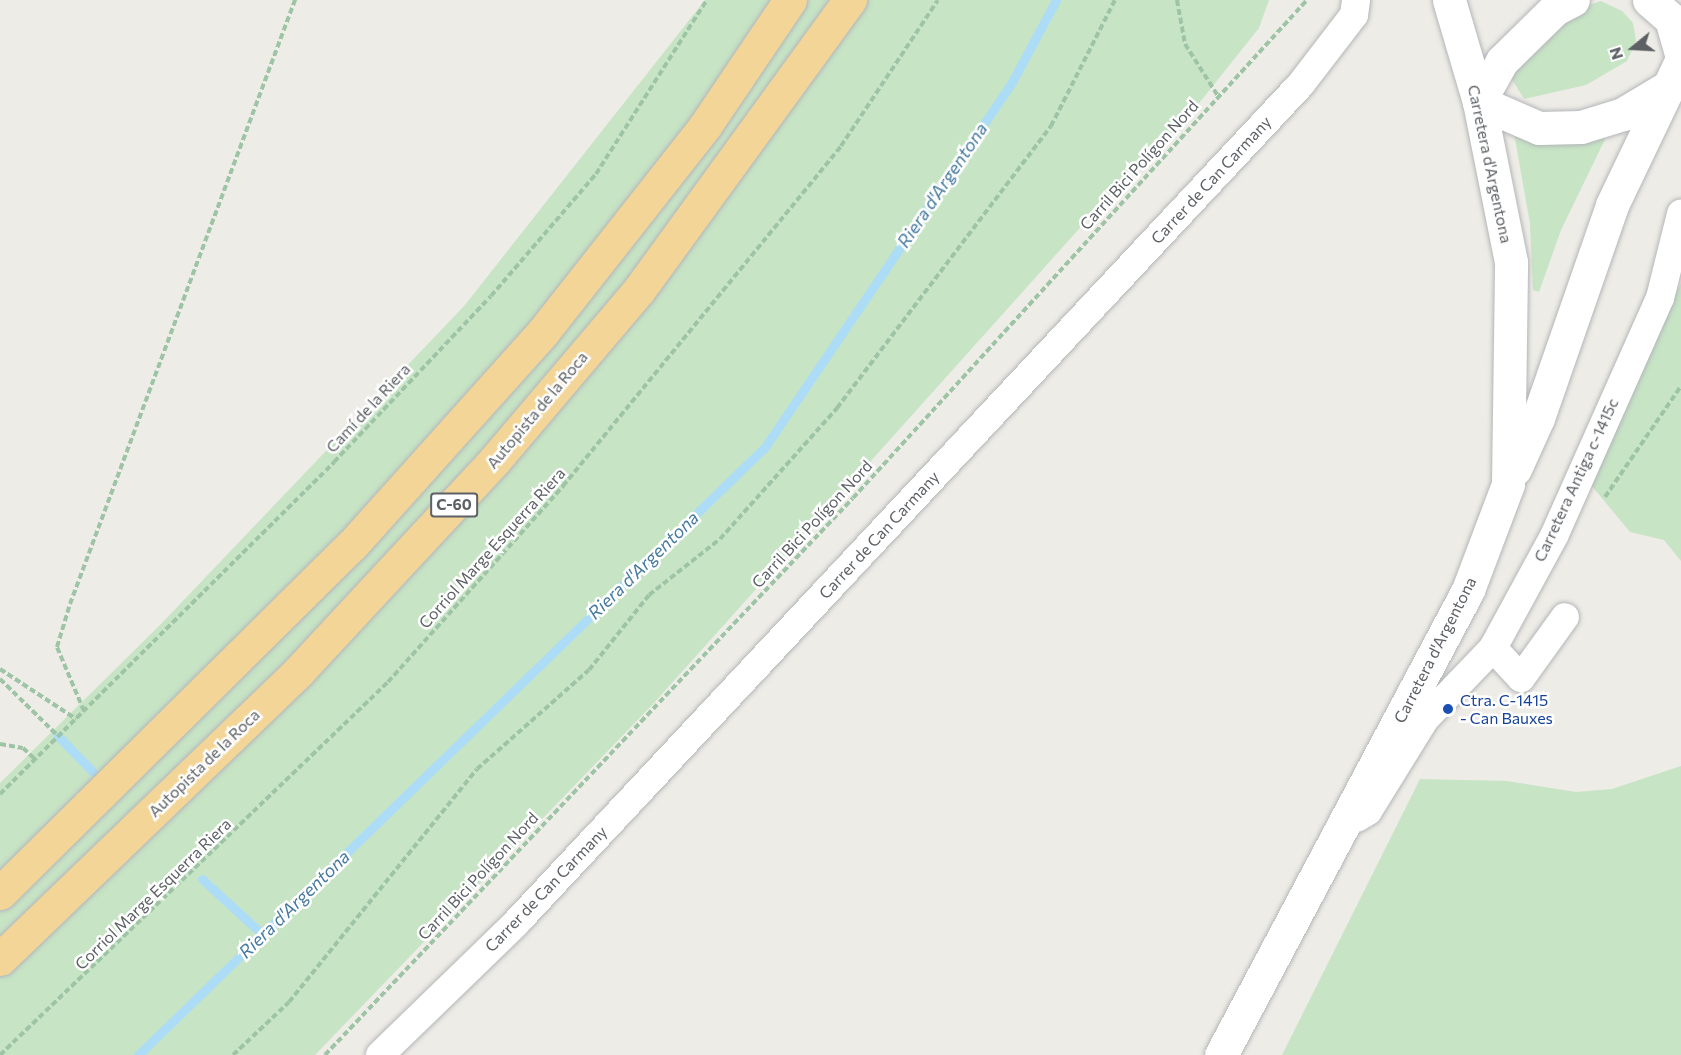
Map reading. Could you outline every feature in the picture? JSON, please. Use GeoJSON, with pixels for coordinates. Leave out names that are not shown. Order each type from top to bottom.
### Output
{"type":"FeatureCollection","features":[{"type":"Feature","properties":{"kind":"highway","name":"C-60"},"geometry":{"type":"LineString","coordinates":[[0,893],[352,545],[543,332],[705,126],[790,0]]}},
{"type":"Feature","properties":{"kind":"highway","name":"Autopista de la Roca"},"geometry":{"type":"LineString","coordinates":[[0,959],[298,672],[494,461],[639,291],[850,0]]}},
{"type":"Feature","properties":{"kind":"street","name":"Carrer de Can Carmany"},"geometry":{"type":"LineString","coordinates":[[380,1055],[515,924],[1301,84],[1354,15],[1356,0]]}},
{"type":"Feature","properties":{"kind":"street","name":"Carretera d'Argentona"},"geometry":{"type":"LineString","coordinates":[[1221,1055],[1337,832],[1468,590],[1508,484],[1511,262],[1479,102],[1449,0]]}},
{"type":"Feature","properties":{"kind":"street"},"geometry":{"type":"LineString","coordinates":[[1573,0],[1525,35],[1502,61],[1479,102],[1539,128],[1581,127],[1623,114],[1679,74]]}},
{"type":"Feature","properties":{"kind":"street"},"geometry":{"type":"LineString","coordinates":[[1508,484],[1538,418],[1612,205],[1679,74],[1671,19],[1649,0]]}},
{"type":"Feature","properties":{"kind":"street","name":"Carretera Antiga c-1415c"},"geometry":{"type":"LineString","coordinates":[[1337,832],[1368,811],[1425,718],[1493,648],[1554,536],[1660,298],[1681,214]]}},
{"type":"Feature","properties":{"kind":"street"},"geometry":{"type":"LineString","coordinates":[[1493,648],[1521,678],[1565,617]]}},
{"type":"Feature","properties":{"kind":"path"},"geometry":{"type":"LineString","coordinates":[[84,711],[57,647],[70,604],[295,0]]}},
{"type":"Feature","properties":{"kind":"path","name":"Camí de la Riera"},"geometry":{"type":"LineString","coordinates":[[0,794],[334,462],[491,296],[596,174],[707,0]]}},
{"type":"Feature","properties":{"kind":"path","name":"Corriol Marge Esquerra Riera"},"geometry":{"type":"LineString","coordinates":[[0,1055],[388,682],[555,495],[841,146],[938,0]]}},
{"type":"Feature","properties":{"kind":"path"},"geometry":{"type":"LineString","coordinates":[[233,1055],[289,1002],[477,769],[589,670],[649,595],[720,539],[837,408],[1050,126],[1115,0]]}},
{"type":"Feature","properties":{"kind":"path"},"geometry":{"type":"LineString","coordinates":[[1178,0],[1185,44],[1218,96]]}},
{"type":"Feature","properties":{"kind":"path","name":"Carril Bici Polígon Nord"},"geometry":{"type":"LineString","coordinates":[[325,1055],[853,498],[1307,0]]}},
{"type":"Feature","properties":{"kind":"path"},"geometry":{"type":"LineString","coordinates":[[1600,503],[1681,386]]}},
{"type":"Feature","properties":{"kind":"path"},"geometry":{"type":"LineString","coordinates":[[0,669],[76,719]]}},
{"type":"Feature","properties":{"kind":"path"},"geometry":{"type":"LineString","coordinates":[[0,679],[58,736]]}},
{"type":"Feature","properties":{"kind":"path"},"geometry":{"type":"LineString","coordinates":[[0,744],[22,748],[35,759]]}},
{"type":"Feature","properties":{"kind":"green space"},"geometry":{"type":"Polygon","coordinates":[[[705,0],[1269,0],[1259,28],[1184,122],[1130,172],[653,704],[315,1055],[0,1055],[0,783],[161,624],[465,305],[705,0]]]}},
{"type":"Feature","properties":{"kind":"green space"},"geometry":{"type":"Polygon","coordinates":[[[1601,1],[1622,11],[1633,23],[1636,41],[1627,61],[1586,85],[1524,99],[1508,73],[1578,9],[1601,1]]]}},
{"type":"Feature","properties":{"kind":"green space"},"geometry":{"type":"Polygon","coordinates":[[[1513,127],[1609,131],[1561,230],[1539,292],[1533,290],[1530,224],[1513,127]]]}},
{"type":"Feature","properties":{"kind":"green space"},"geometry":{"type":"Polygon","coordinates":[[[1681,283],[1681,561],[1664,540],[1630,532],[1591,485],[1681,283]]]}},
{"type":"Feature","properties":{"kind":"green space"},"geometry":{"type":"Polygon","coordinates":[[[1681,766],[1681,1055],[1282,1055],[1420,779],[1507,781],[1576,792],[1612,789],[1681,766]]]}},
{"type":"Feature","properties":{"kind":"waterway","name":"Riera d'Argentona"},"geometry":{"type":"LineString","coordinates":[[138,1055],[765,447],[1012,82],[1056,0]]}},
{"type":"Feature","properties":{"kind":"waterway"},"geometry":{"type":"LineString","coordinates":[[58,736],[92,771]]}},
{"type":"Feature","properties":{"kind":"waterway"},"geometry":{"type":"LineString","coordinates":[[202,879],[264,936]]}},
{"type":"Feature","properties":{"kind":"place","name":"Ctra. C-1415 - Can Bauxes"},"geometry":{"type":"Point","coordinates":[1448,709]}}]}
